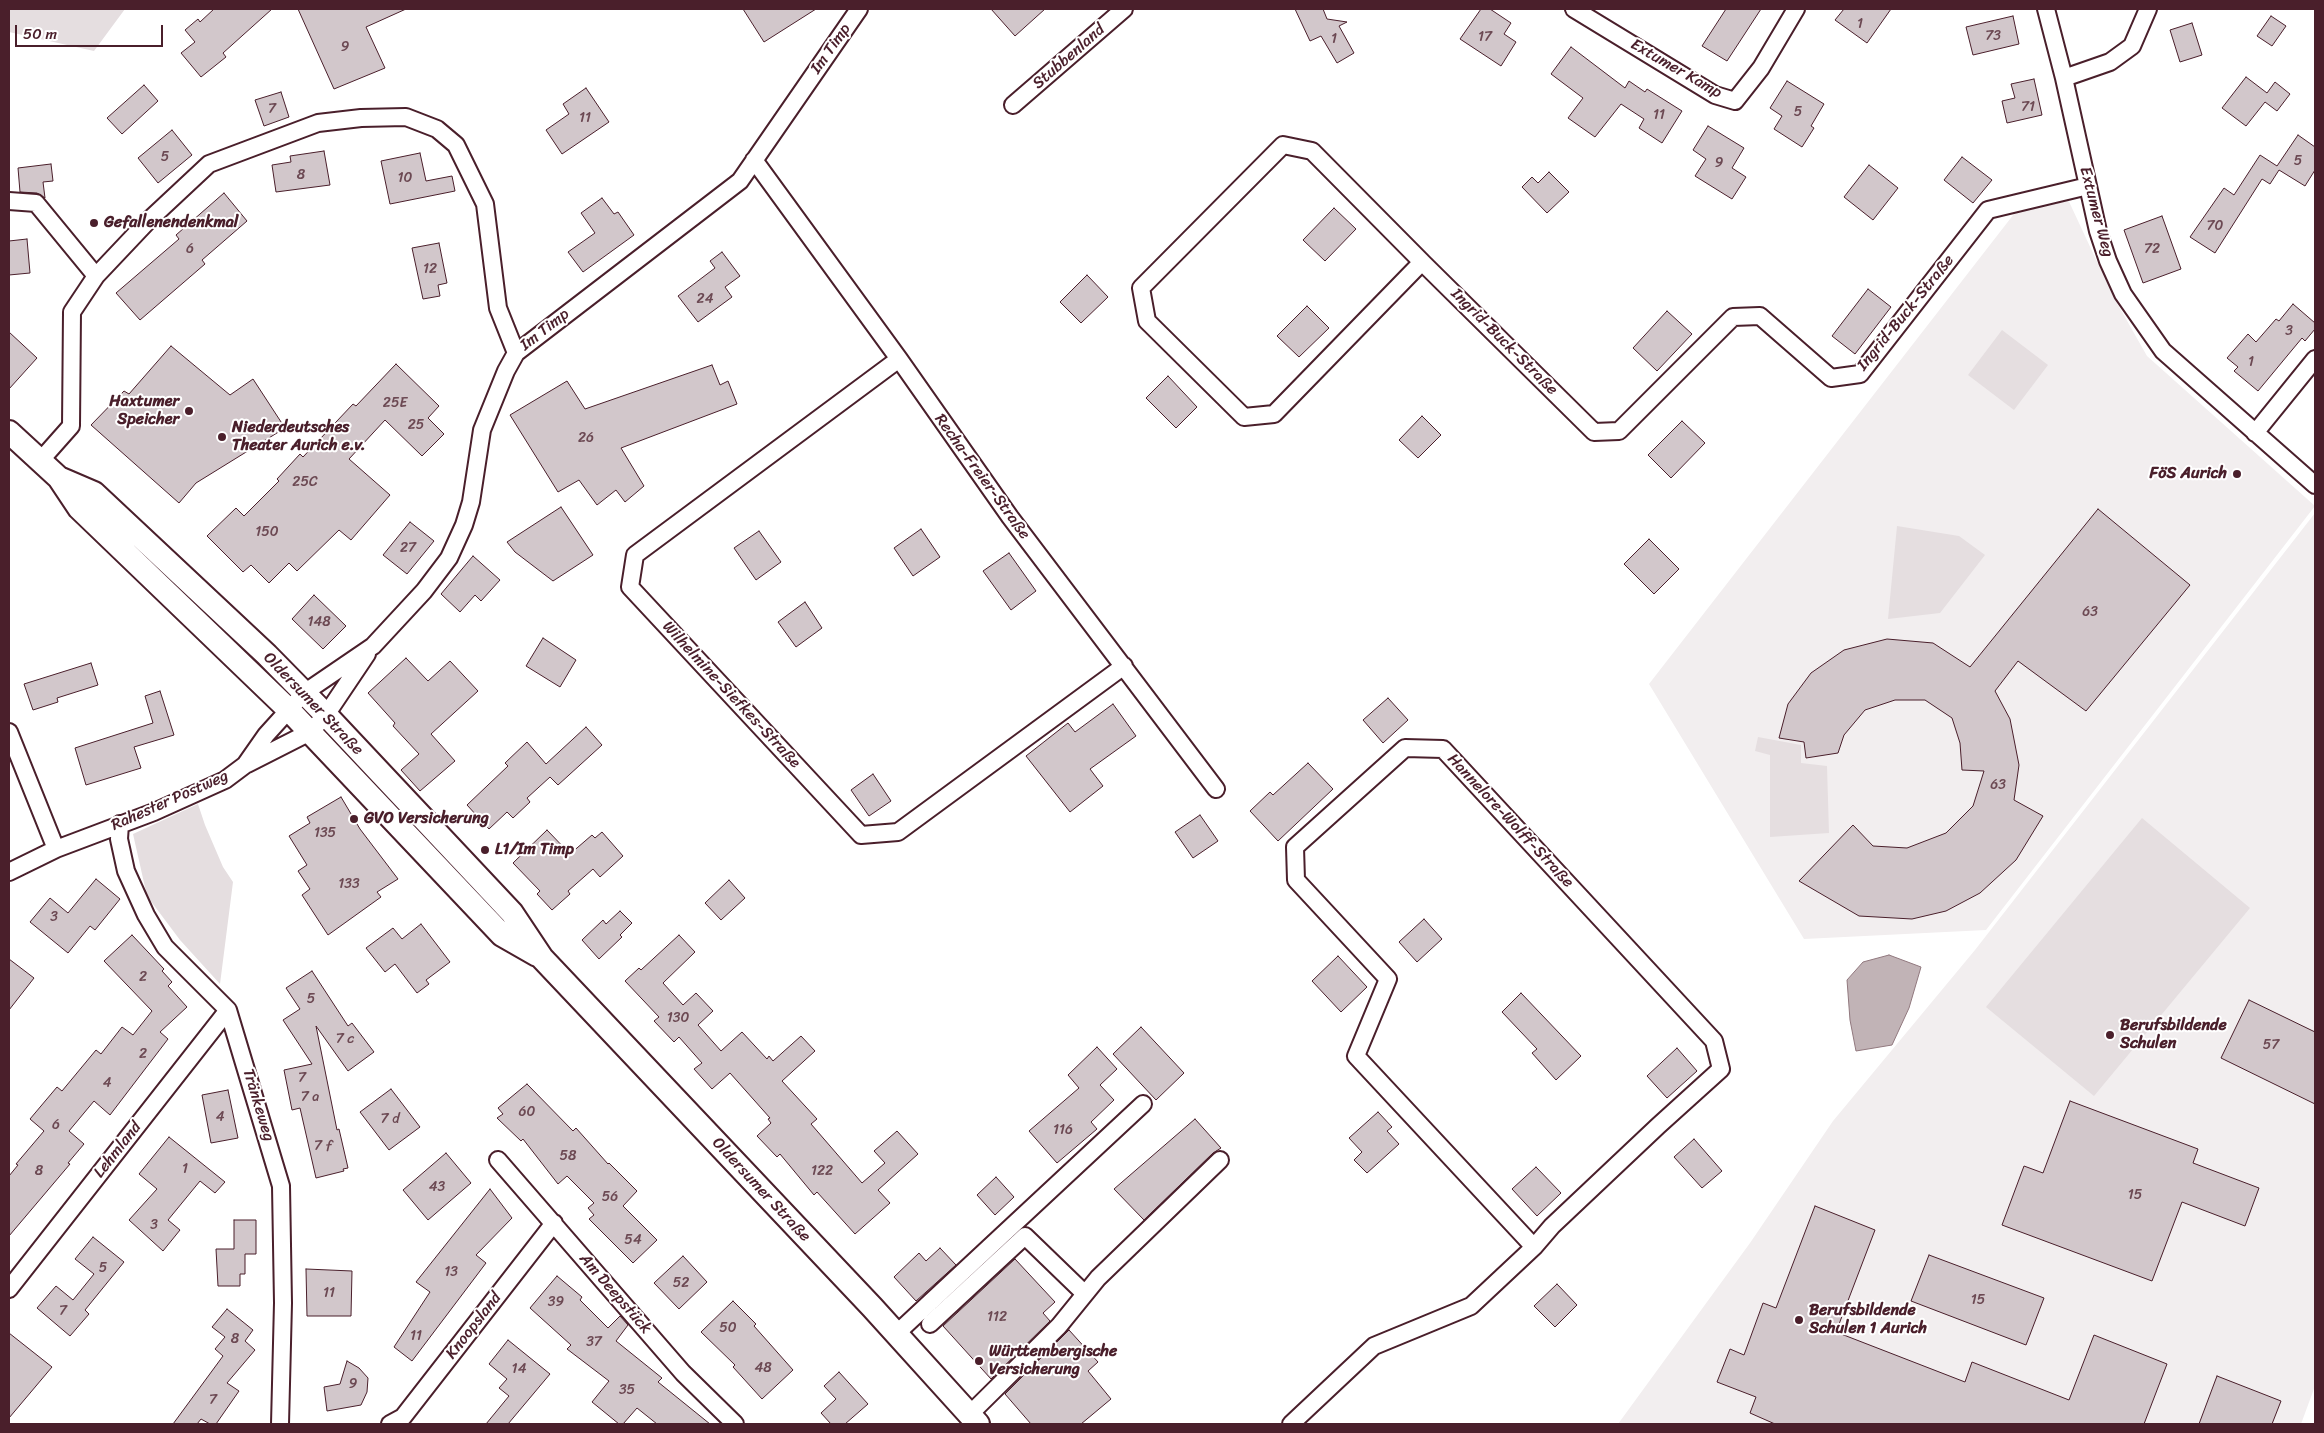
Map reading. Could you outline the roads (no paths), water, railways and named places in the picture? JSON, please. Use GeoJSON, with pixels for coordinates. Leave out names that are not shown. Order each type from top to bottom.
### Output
{"type":"FeatureCollection","features":[{"type":"Feature","properties":{"kind":"main road","name":"Oldersumer Straße"},"geometry":{"type":"LineString","coordinates":[[9,432],[59,478],[79,508],[289,710],[502,935],[542,958]]}},
{"type":"Feature","properties":{"kind":"main road","name":"Oldersumer Straße"},"geometry":{"type":"LineString","coordinates":[[59,478],[94,493],[326,715],[512,913],[542,958],[896,1334],[974,1420]]}},
{"type":"Feature","properties":{"kind":"street","name":"Im Timp"},"geometry":{"type":"LineString","coordinates":[[304,693],[373,646],[424,591],[449,558],[464,524],[470,502],[482,430],[506,370],[516,353],[740,181],[859,9]]}},
{"type":"Feature","properties":{"kind":"street","name":"Stubbenland"},"geometry":{"type":"LineString","coordinates":[[1013,105],[1124,9]]}},
{"type":"Feature","properties":{"kind":"street","name":"Extumer Kamp"},"geometry":{"type":"LineString","coordinates":[[1574,9],[1715,95],[1735,101],[1761,68],[1796,9]]}},
{"type":"Feature","properties":{"kind":"street","name":"Extumer Weg"},"geometry":{"type":"LineString","coordinates":[[2046,9],[2064,78],[2098,231],[2108,261],[2123,294],[2163,352],[2315,484]]}},
{"type":"Feature","properties":{"kind":"street"},"geometry":{"type":"LineString","coordinates":[[2064,78],[2110,62],[2132,46],[2148,9]]}},
{"type":"Feature","properties":{"kind":"street"},"geometry":{"type":"LineString","coordinates":[[40,461],[71,426],[72,312],[96,276],[148,221],[209,164],[318,123],[361,118],[406,117],[437,128],[456,145],[485,204],[498,308],[516,353]]}},
{"type":"Feature","properties":{"kind":"street","name":"Ingrid-Buck-Straße"},"geometry":{"type":"LineString","coordinates":[[1422,262],[1274,414],[1244,418],[1147,321],[1141,288],[1283,145],[1312,151],[1594,432],[1619,432],[1733,317],[1760,316],[1831,378],[1860,374],[1988,210],[2088,186]]}},
{"type":"Feature","properties":{"kind":"street","name":"Recha-Freier-Straße"},"geometry":{"type":"LineString","coordinates":[[754,160],[899,359],[1010,517],[1216,789]]}},
{"type":"Feature","properties":{"kind":"street"},"geometry":{"type":"LineString","coordinates":[[9,201],[36,203],[96,276]]}},
{"type":"Feature","properties":{"kind":"street","name":"Wilhelmine-Siefkes-Straße"},"geometry":{"type":"LineString","coordinates":[[899,359],[635,555],[630,588],[861,835],[898,832],[1124,666]]}},
{"type":"Feature","properties":{"kind":"street"},"geometry":{"type":"LineString","coordinates":[[2255,433],[2315,359]]}},
{"type":"Feature","properties":{"kind":"street"},"geometry":{"type":"LineString","coordinates":[[244,765],[310,732],[326,715],[373,646]]}},
{"type":"Feature","properties":{"kind":"street","name":"Rahester Postweg"},"geometry":{"type":"LineString","coordinates":[[9,872],[56,849],[225,780],[244,765],[266,735],[304,693]]}},
{"type":"Feature","properties":{"kind":"street"},"geometry":{"type":"LineString","coordinates":[[9,732],[56,849]]}},
{"type":"Feature","properties":{"kind":"street","name":"Hannelore-Wolff-Straße"},"geometry":{"type":"LineString","coordinates":[[1291,1424],[1374,1346],[1471,1306],[1534,1247],[1552,1226],[1722,1069],[1714,1041],[1443,749],[1405,748],[1295,847],[1296,880],[1388,979],[1356,1056],[1534,1247]]}},
{"type":"Feature","properties":{"kind":"street","name":"Tränkeweg"},"geometry":{"type":"LineString","coordinates":[[120,824],[119,839],[126,871],[146,915],[165,947],[228,1010],[281,1186],[283,1302],[280,1424]]}},
{"type":"Feature","properties":{"kind":"street","name":"Lehmland"},"geometry":{"type":"LineString","coordinates":[[9,1289],[228,1010]]}},
{"type":"Feature","properties":{"kind":"street"},"geometry":{"type":"LineString","coordinates":[[896,1334],[1142,1104]]}},
{"type":"Feature","properties":{"kind":"street","name":"Am Deepstück"},"geometry":{"type":"LineString","coordinates":[[498,1160],[683,1373],[734,1424]]}},
{"type":"Feature","properties":{"kind":"street"},"geometry":{"type":"LineString","coordinates":[[974,1420],[1059,1326],[1084,1293],[1220,1160]]}},
{"type":"Feature","properties":{"kind":"street","name":"Knoopsland"},"geometry":{"type":"LineString","coordinates":[[390,1424],[403,1417],[554,1223]]}},
{"type":"Feature","properties":{"kind":"street"},"geometry":{"type":"LineString","coordinates":[[930,1324],[1025,1236],[1084,1293]]}},
{"type":"Feature","properties":{"kind":"place","name":"Gefallenendenkmal"},"geometry":{"type":"Point","coordinates":[94,223]}},
{"type":"Feature","properties":{"kind":"place","name":"Haxtumer Speicher"},"geometry":{"type":"Point","coordinates":[189,411]}},
{"type":"Feature","properties":{"kind":"place","name":"Niederdeutsches Theater Aurich e.v."},"geometry":{"type":"Point","coordinates":[222,437]}},
{"type":"Feature","properties":{"kind":"place","name":"FöS Aurich"},"geometry":{"type":"Point","coordinates":[2237,474]}},
{"type":"Feature","properties":{"kind":"place","name":"GVO Versicherung"},"geometry":{"type":"Point","coordinates":[354,819]}},
{"type":"Feature","properties":{"kind":"place","name":"L1/Im Timp"},"geometry":{"type":"Point","coordinates":[485,850]}},
{"type":"Feature","properties":{"kind":"place","name":"Berufsbildende Schulen"},"geometry":{"type":"Point","coordinates":[2110,1035]}},
{"type":"Feature","properties":{"kind":"place","name":"Berufsbildende Schulen 1 Aurich"},"geometry":{"type":"Point","coordinates":[1799,1320]}},
{"type":"Feature","properties":{"kind":"place","name":"Württembergische Versicherung"},"geometry":{"type":"Point","coordinates":[979,1361]}}]}
